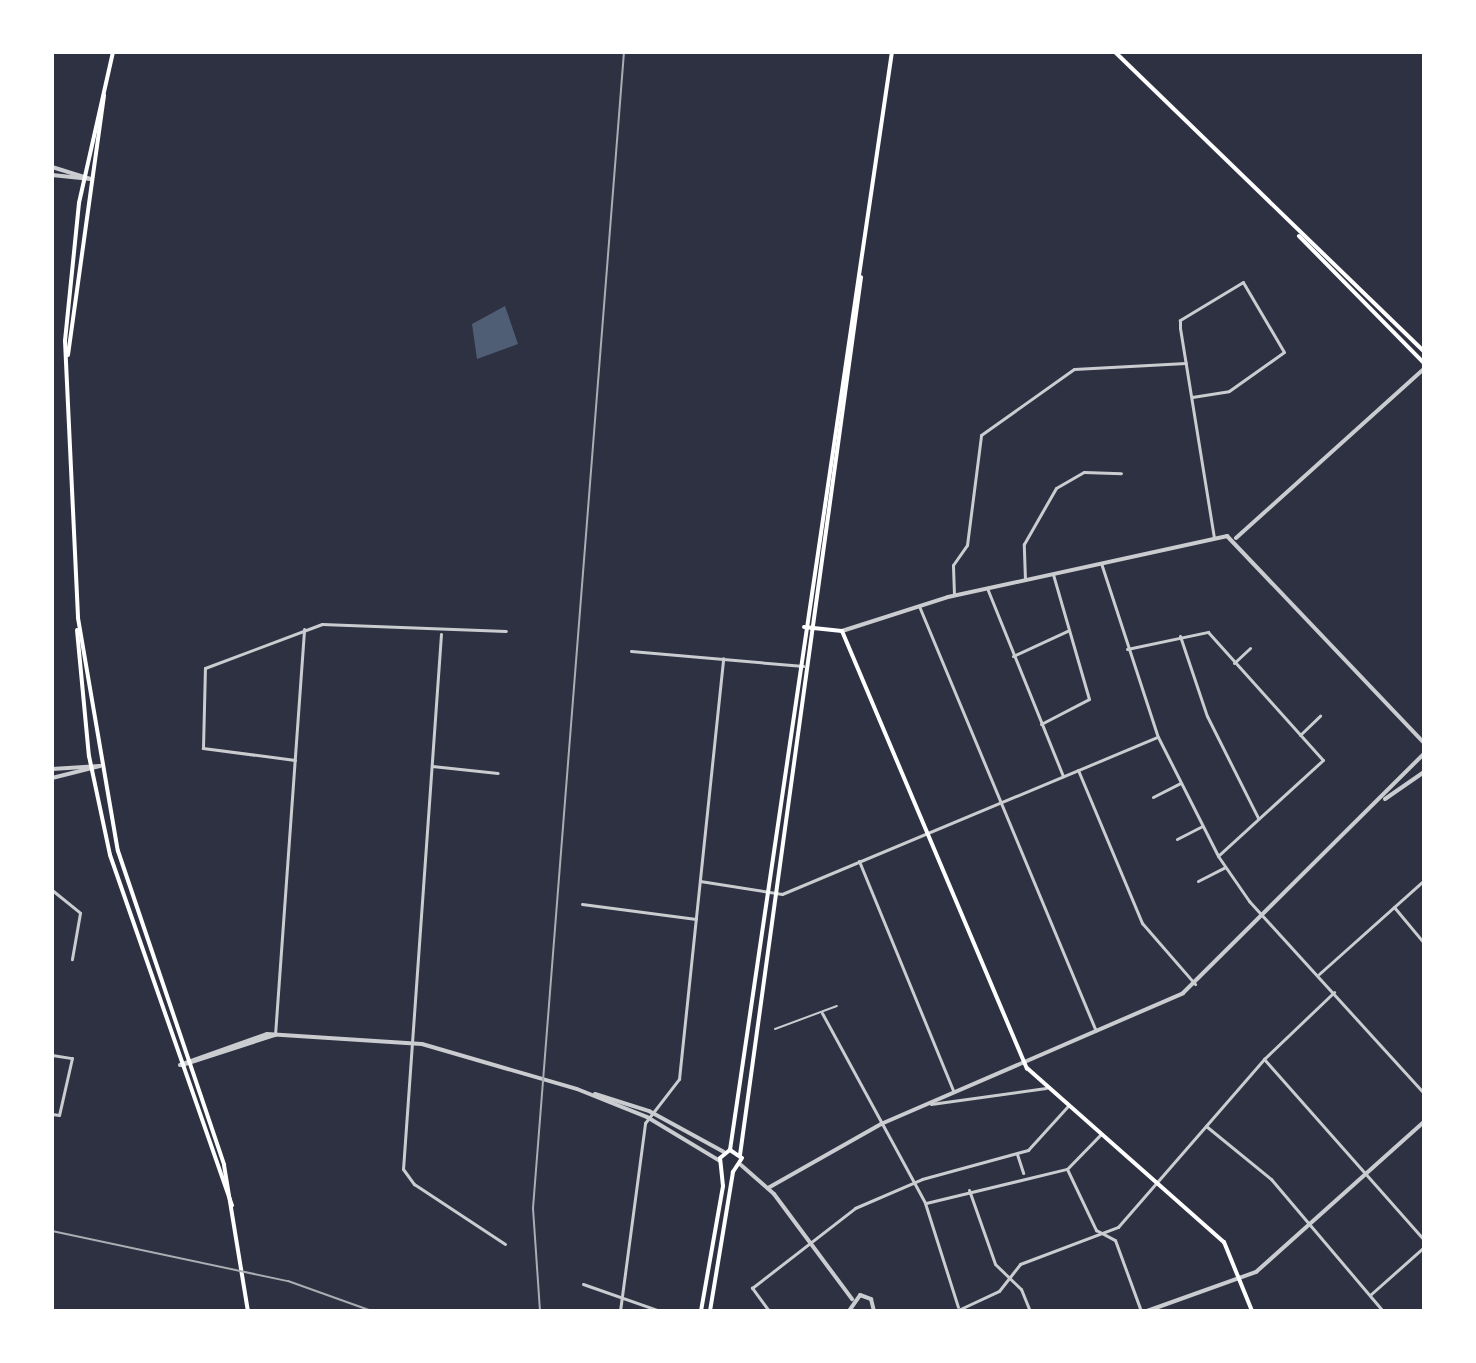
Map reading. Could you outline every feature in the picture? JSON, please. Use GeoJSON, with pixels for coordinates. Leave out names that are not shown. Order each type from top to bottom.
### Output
{"type":"FeatureCollection","features":[{"type":"Feature","properties":{"kind":"main road"},"geometry":{"type":"LineString","coordinates":[[113,52],[84,173],[66,369],[78,618],[91,764],[110,855],[180,1065],[237,1219]]}},
{"type":"Feature","properties":{"kind":"main road"},"geometry":{"type":"LineString","coordinates":[[710,1311],[733,1172],[741,1165],[892,52]]}},
{"type":"Feature","properties":{"kind":"main road"},"geometry":{"type":"LineString","coordinates":[[1115,52],[1289,225],[1424,366]]}},
{"type":"Feature","properties":{"kind":"main road"},"geometry":{"type":"LineString","coordinates":[[66,369],[105,85]]}},
{"type":"Feature","properties":{"kind":"main road"},"geometry":{"type":"LineString","coordinates":[[1289,225],[1424,351]]}},
{"type":"Feature","properties":{"kind":"main road"},"geometry":{"type":"LineString","coordinates":[[701,1311],[723,1169],[720,1161],[727,1151],[767,891],[847,324],[861,274]]}},
{"type":"Feature","properties":{"kind":"main road"},"geometry":{"type":"LineString","coordinates":[[78,618],[100,766],[130,895],[187,1059],[237,1219],[247,1311]]}},
{"type":"Feature","properties":{"kind":"main road"},"geometry":{"type":"LineString","coordinates":[[804,627],[842,631],[1023,1062],[1046,1088],[1224,1242],[1252,1311]]}},
{"type":"Feature","properties":{"kind":"main road"},"geometry":{"type":"LineString","coordinates":[[727,1151],[740,1155]]}},
{"type":"Feature","properties":{"kind":"main road"},"geometry":{"type":"LineString","coordinates":[[723,1169],[733,1172]]}},
{"type":"Feature","properties":{"kind":"street"},"geometry":{"type":"LineString","coordinates":[[52,167],[84,173],[91,179],[83,182],[52,175]]}},
{"type":"Feature","properties":{"kind":"street"},"geometry":{"type":"LineString","coordinates":[[1192,397],[1229,391],[1284,352],[1243,282],[1180,320],[1186,363],[1214,538]]}},
{"type":"Feature","properties":{"kind":"street"},"geometry":{"type":"LineString","coordinates":[[954,595],[953,565],[967,545],[981,435],[1074,369],[1186,363]]}},
{"type":"Feature","properties":{"kind":"street"},"geometry":{"type":"LineString","coordinates":[[842,631],[954,595],[1214,538],[1236,538],[1424,366]]}},
{"type":"Feature","properties":{"kind":"street"},"geometry":{"type":"LineString","coordinates":[[1025,580],[1024,544],[1056,488],[1084,472],[1121,473]]}},
{"type":"Feature","properties":{"kind":"street"},"geometry":{"type":"LineString","coordinates":[[1236,538],[1424,743]]}},
{"type":"Feature","properties":{"kind":"street"},"geometry":{"type":"LineString","coordinates":[[1101,563],[1158,737],[1218,856],[1265,916],[1424,1093]]}},
{"type":"Feature","properties":{"kind":"street"},"geometry":{"type":"LineString","coordinates":[[1041,724],[1089,699],[1053,574]]}},
{"type":"Feature","properties":{"kind":"street"},"geometry":{"type":"LineString","coordinates":[[987,588],[1063,776]]}},
{"type":"Feature","properties":{"kind":"street"},"geometry":{"type":"LineString","coordinates":[[918,606],[1096,1031]]}},
{"type":"Feature","properties":{"kind":"street"},"geometry":{"type":"LineString","coordinates":[[295,760],[211,755],[200,743],[205,668],[304,629],[334,624],[441,634],[506,631]]}},
{"type":"Feature","properties":{"kind":"street"},"geometry":{"type":"LineString","coordinates":[[275,1035],[304,629]]}},
{"type":"Feature","properties":{"kind":"street"},"geometry":{"type":"LineString","coordinates":[[1013,656],[1069,630]]}},
{"type":"Feature","properties":{"kind":"street"},"geometry":{"type":"LineString","coordinates":[[1127,649],[1208,632],[1323,760],[1218,856]]}},
{"type":"Feature","properties":{"kind":"street"},"geometry":{"type":"LineString","coordinates":[[441,634],[410,1042],[405,1174],[505,1244]]}},
{"type":"Feature","properties":{"kind":"street"},"geometry":{"type":"LineString","coordinates":[[1180,636],[1207,716],[1258,818]]}},
{"type":"Feature","properties":{"kind":"street"},"geometry":{"type":"LineString","coordinates":[[1234,663],[1250,648]]}},
{"type":"Feature","properties":{"kind":"street"},"geometry":{"type":"LineString","coordinates":[[631,651],[807,666]]}},
{"type":"Feature","properties":{"kind":"street"},"geometry":{"type":"LineString","coordinates":[[620,1311],[648,1114],[679,1079],[723,658]]}},
{"type":"Feature","properties":{"kind":"street"},"geometry":{"type":"LineString","coordinates":[[1300,735],[1320,716]]}},
{"type":"Feature","properties":{"kind":"street"},"geometry":{"type":"LineString","coordinates":[[700,881],[776,893],[1158,737]]}},
{"type":"Feature","properties":{"kind":"street"},"geometry":{"type":"LineString","coordinates":[[768,1188],[881,1124],[953,1090],[1096,1031],[1195,984],[1385,799],[1424,754]]}},
{"type":"Feature","properties":{"kind":"street"},"geometry":{"type":"LineString","coordinates":[[52,769],[91,764],[100,766]]}},
{"type":"Feature","properties":{"kind":"street"},"geometry":{"type":"LineString","coordinates":[[52,778],[93,773],[100,766]]}},
{"type":"Feature","properties":{"kind":"street"},"geometry":{"type":"LineString","coordinates":[[432,766],[498,773]]}},
{"type":"Feature","properties":{"kind":"street"},"geometry":{"type":"LineString","coordinates":[[1078,770],[1142,923],[1195,984]]}},
{"type":"Feature","properties":{"kind":"street"},"geometry":{"type":"LineString","coordinates":[[1385,799],[1424,772]]}},
{"type":"Feature","properties":{"kind":"street"},"geometry":{"type":"LineString","coordinates":[[1153,797],[1180,783]]}},
{"type":"Feature","properties":{"kind":"street"},"geometry":{"type":"LineString","coordinates":[[1177,839],[1202,826]]}},
{"type":"Feature","properties":{"kind":"street"},"geometry":{"type":"LineString","coordinates":[[859,861],[953,1090]]}},
{"type":"Feature","properties":{"kind":"street"},"geometry":{"type":"LineString","coordinates":[[1198,881],[1225,867]]}},
{"type":"Feature","properties":{"kind":"street"},"geometry":{"type":"LineString","coordinates":[[1319,974],[1424,880]]}},
{"type":"Feature","properties":{"kind":"street"},"geometry":{"type":"LineString","coordinates":[[52,890],[80,913],[72,959]]}},
{"type":"Feature","properties":{"kind":"street"},"geometry":{"type":"LineString","coordinates":[[582,904],[696,919]]}},
{"type":"Feature","properties":{"kind":"street"},"geometry":{"type":"LineString","coordinates":[[1394,907],[1424,943]]}},
{"type":"Feature","properties":{"kind":"street"},"geometry":{"type":"LineString","coordinates":[[822,1013],[925,1203],[958,1310],[995,1295],[1020,1264],[1109,1233],[1157,1183],[1264,1059],[1334,992]]}},
{"type":"Feature","properties":{"kind":"street"},"geometry":{"type":"LineString","coordinates":[[180,1065],[189,1066],[275,1035]]}},
{"type":"Feature","properties":{"kind":"street"},"geometry":{"type":"LineString","coordinates":[[180,1065],[187,1059],[275,1035],[410,1042],[500,1061],[648,1114],[727,1151]]}},
{"type":"Feature","properties":{"kind":"street"},"geometry":{"type":"LineString","coordinates":[[52,1055],[72,1058],[59,1115],[52,1114]]}},
{"type":"Feature","properties":{"kind":"street"},"geometry":{"type":"LineString","coordinates":[[1264,1059],[1424,1240]]}},
{"type":"Feature","properties":{"kind":"street"},"geometry":{"type":"LineString","coordinates":[[927,1104],[1046,1088]]}},
{"type":"Feature","properties":{"kind":"street"},"geometry":{"type":"LineString","coordinates":[[769,1311],[752,1288],[863,1203],[1017,1154],[1068,1106]]}},
{"type":"Feature","properties":{"kind":"street"},"geometry":{"type":"LineString","coordinates":[[648,1114],[720,1161]]}},
{"type":"Feature","properties":{"kind":"street"},"geometry":{"type":"LineString","coordinates":[[1109,1233],[1144,1311],[1242,1280],[1424,1122]]}},
{"type":"Feature","properties":{"kind":"street"},"geometry":{"type":"LineString","coordinates":[[1206,1126],[1271,1179],[1383,1311]]}},
{"type":"Feature","properties":{"kind":"street"},"geometry":{"type":"LineString","coordinates":[[925,1203],[1023,1174],[1067,1169],[1101,1134]]}},
{"type":"Feature","properties":{"kind":"street"},"geometry":{"type":"LineString","coordinates":[[1017,1154],[1023,1174]]}},
{"type":"Feature","properties":{"kind":"street"},"geometry":{"type":"LineString","coordinates":[[741,1165],[768,1188],[811,1242],[852,1299],[849,1311]]}},
{"type":"Feature","properties":{"kind":"street"},"geometry":{"type":"LineString","coordinates":[[1067,1169],[1096,1230],[1109,1233]]}},
{"type":"Feature","properties":{"kind":"street"},"geometry":{"type":"LineString","coordinates":[[969,1190],[995,1264],[1010,1278],[1030,1311]]}},
{"type":"Feature","properties":{"kind":"street"},"geometry":{"type":"LineString","coordinates":[[1370,1295],[1424,1247]]}},
{"type":"Feature","properties":{"kind":"street"},"geometry":{"type":"LineString","coordinates":[[583,1284],[660,1311]]}},
{"type":"Feature","properties":{"kind":"street"},"geometry":{"type":"LineString","coordinates":[[852,1299],[868,1296],[874,1311]]}},
{"type":"Feature","properties":{"kind":"lane"},"geometry":{"type":"LineString","coordinates":[[775,1029],[837,1006]]}},
{"type":"Feature","properties":{"kind":"water"},"geometry":{"type":"Polygon","coordinates":[[[505,306],[518,344],[477,359],[472,324],[505,306]]]}},
{"type":"Feature","properties":{"kind":"railway"},"geometry":{"type":"LineString","coordinates":[[540,1311],[533,1208],[624,52]]}},
{"type":"Feature","properties":{"kind":"railway"},"geometry":{"type":"LineString","coordinates":[[52,1231],[288,1281],[372,1311]]}}]}
